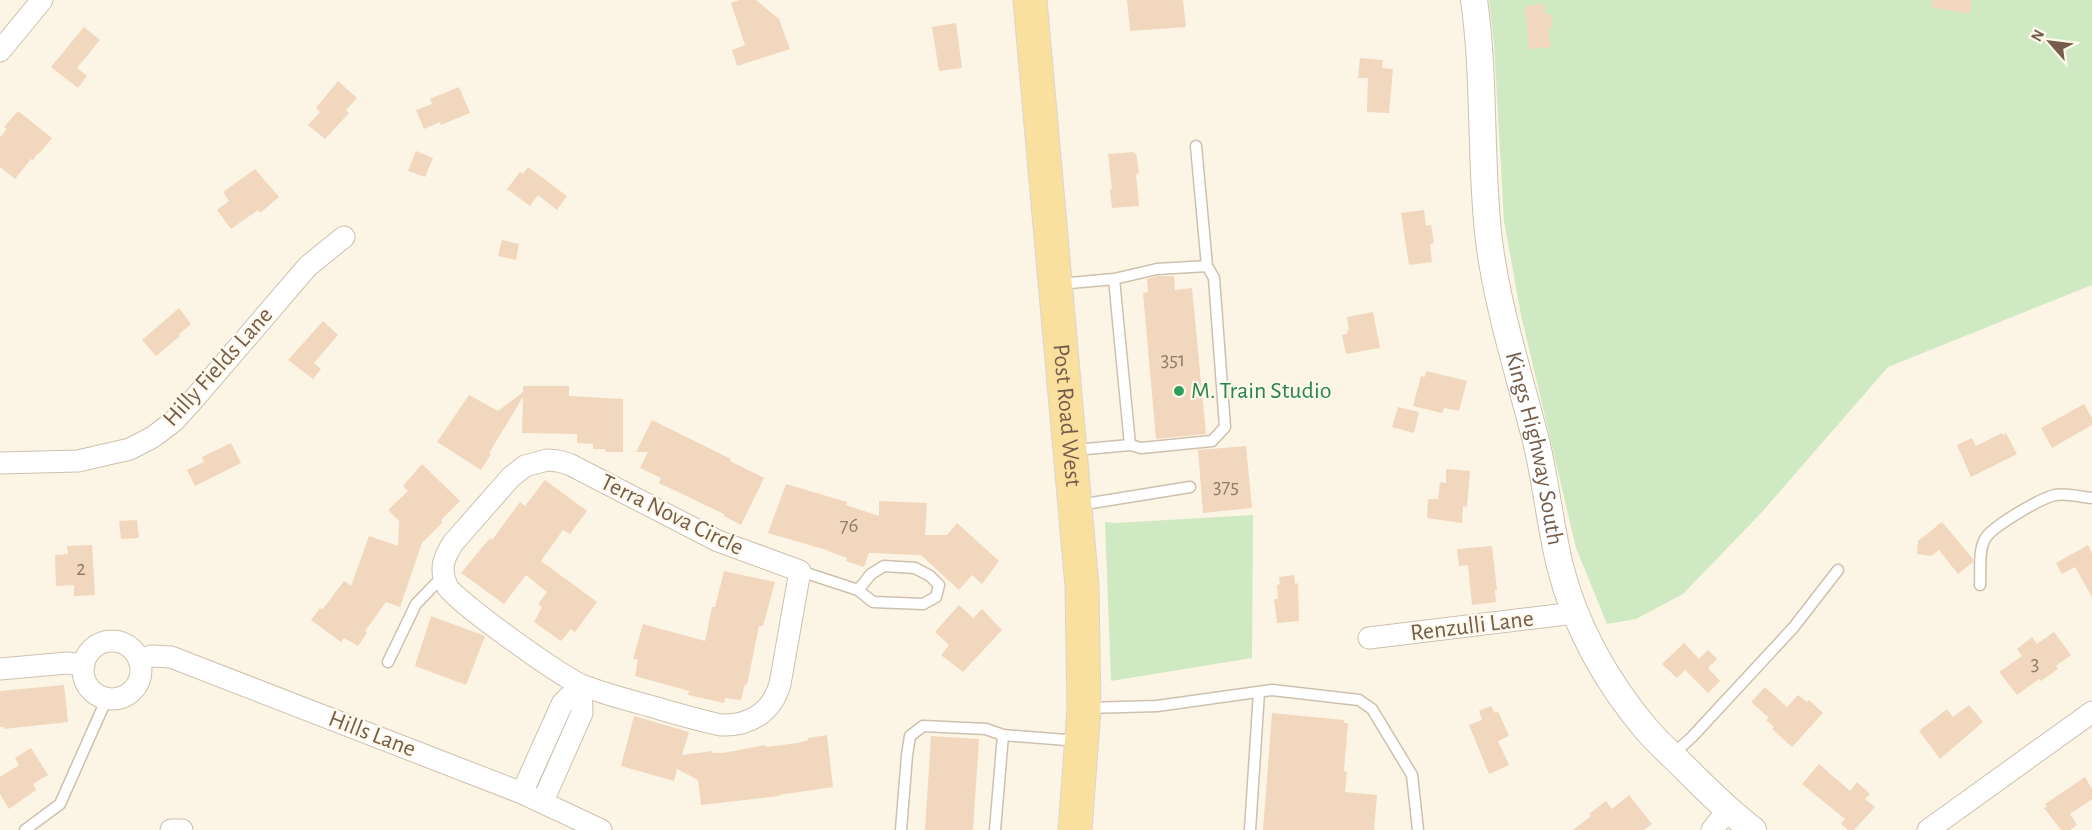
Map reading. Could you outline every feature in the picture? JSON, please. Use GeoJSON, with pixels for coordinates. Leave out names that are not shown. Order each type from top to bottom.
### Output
{"type":"FeatureCollection","features":[{"type":"Feature","properties":{"kind":"main road","name":"Post Road West"},"geometry":{"type":"LineString","coordinates":[[1030,0],[1084,616],[1084,708],[1075,830]]}},
{"type":"Feature","properties":{"kind":"street"},"geometry":{"type":"LineString","coordinates":[[0,51],[42,0]]}},
{"type":"Feature","properties":{"kind":"street","name":"Kings Highway South"},"geometry":{"type":"LineString","coordinates":[[1474,0],[1479,33],[1488,233],[1495,277],[1537,447],[1560,567],[1575,614],[1589,645],[1623,699],[1648,731],[1672,755],[1720,820],[1753,830]]}},
{"type":"Feature","properties":{"kind":"street","name":"Hilly Fields Lane"},"geometry":{"type":"LineString","coordinates":[[0,463],[78,461],[129,449],[153,437],[174,421],[194,399],[308,266],[344,237]]}},
{"type":"Feature","properties":{"kind":"street","name":"Terra Nova Circle"},"geometry":{"type":"LineString","coordinates":[[443,576],[442,565],[445,555],[453,543],[511,477],[525,466],[547,460],[569,464],[718,541],[800,571]]}},
{"type":"Feature","properties":{"kind":"street"},"geometry":{"type":"LineString","coordinates":[[443,576],[450,591],[457,597],[549,665],[581,685],[721,725],[738,725],[757,718],[765,711],[777,693],[800,571]]}},
{"type":"Feature","properties":{"kind":"street","name":"Renzulli Lane"},"geometry":{"type":"LineString","coordinates":[[1369,638],[1575,614]]}},
{"type":"Feature","properties":{"kind":"street"},"geometry":{"type":"LineString","coordinates":[[120,642],[128,646],[140,661],[140,678],[130,692],[123,696],[107,698],[98,695],[86,682],[84,664],[93,648],[101,643],[120,642]]}},
{"type":"Feature","properties":{"kind":"street","name":"Hills Lane"},"geometry":{"type":"LineString","coordinates":[[140,661],[151,657],[171,657],[543,801],[602,830]]}},
{"type":"Feature","properties":{"kind":"street"},"geometry":{"type":"LineString","coordinates":[[0,669],[67,663],[84,664]]}},
{"type":"Feature","properties":{"kind":"street"},"geometry":{"type":"LineString","coordinates":[[522,793],[562,705],[581,685]]}},
{"type":"Feature","properties":{"kind":"street"},"geometry":{"type":"LineString","coordinates":[[543,801],[582,713],[581,685]]}},
{"type":"Feature","properties":{"kind":"street"},"geometry":{"type":"LineString","coordinates":[[1928,830],[2092,711]]}},
{"type":"Feature","properties":{"kind":"street"},"geometry":{"type":"LineString","coordinates":[[171,830],[182,830]]}},
{"type":"Feature","properties":{"kind":"lane"},"geometry":{"type":"LineString","coordinates":[[1071,451],[1130,445],[1141,448],[1212,441],[1225,427],[1214,278],[1207,266],[1196,146]]}},
{"type":"Feature","properties":{"kind":"lane"},"geometry":{"type":"LineString","coordinates":[[1056,284],[1114,279],[1157,269],[1207,266]]}},
{"type":"Feature","properties":{"kind":"lane"},"geometry":{"type":"LineString","coordinates":[[1114,279],[1130,445]]}},
{"type":"Feature","properties":{"kind":"lane"},"geometry":{"type":"LineString","coordinates":[[1076,505],[1190,487]]}},
{"type":"Feature","properties":{"kind":"lane"},"geometry":{"type":"LineString","coordinates":[[1980,585],[1982,547],[1985,538],[1993,528],[2057,494],[2092,498]]}},
{"type":"Feature","properties":{"kind":"lane"},"geometry":{"type":"LineString","coordinates":[[800,571],[858,590],[873,602],[923,604],[936,597],[939,585],[930,576],[915,568],[884,566],[871,574],[858,590]]}},
{"type":"Feature","properties":{"kind":"lane"},"geometry":{"type":"LineString","coordinates":[[1672,755],[1692,737],[1793,628],[1838,570]]}},
{"type":"Feature","properties":{"kind":"lane"},"geometry":{"type":"LineString","coordinates":[[388,662],[416,604],[443,576]]}},
{"type":"Feature","properties":{"kind":"lane"},"geometry":{"type":"LineString","coordinates":[[1084,708],[1157,706],[1272,690],[1359,700],[1372,709],[1412,775],[1418,830]]}},
{"type":"Feature","properties":{"kind":"lane"},"geometry":{"type":"LineString","coordinates":[[1250,830],[1259,692]]}},
{"type":"Feature","properties":{"kind":"lane"},"geometry":{"type":"LineString","coordinates":[[25,830],[60,804],[107,698]]}},
{"type":"Feature","properties":{"kind":"lane"},"geometry":{"type":"LineString","coordinates":[[901,830],[910,736],[923,726],[986,729],[1003,735],[1082,742]]}},
{"type":"Feature","properties":{"kind":"lane"},"geometry":{"type":"LineString","coordinates":[[994,830],[1003,735]]}},
{"type":"Feature","properties":{"kind":"green space"},"geometry":{"type":"Polygon","coordinates":[[[1489,0],[2092,0],[2092,285],[1888,367],[1762,512],[1683,594],[1636,619],[1607,624],[1576,548],[1521,315],[1504,221],[1494,45],[1489,0]]]}},
{"type":"Feature","properties":{"kind":"green space"},"geometry":{"type":"Polygon","coordinates":[[[1253,515],[1252,658],[1111,681],[1105,522],[1253,515]]]}},
{"type":"Feature","properties":{"kind":"building"},"geometry":{"type":"Polygon","coordinates":[[[739,0],[756,0],[779,19],[790,49],[737,66],[732,50],[745,45],[731,3],[739,0]]]}},
{"type":"Feature","properties":{"kind":"building"},"geometry":{"type":"Polygon","coordinates":[[[1127,0],[1183,0],[1186,27],[1130,31],[1127,0]]]}},
{"type":"Feature","properties":{"kind":"building"},"geometry":{"type":"Polygon","coordinates":[[[1932,0],[1972,0],[1970,14],[1931,7],[1932,0]]]}},
{"type":"Feature","properties":{"kind":"building"},"geometry":{"type":"Polygon","coordinates":[[[1544,4],[1545,14],[1551,14],[1553,29],[1548,29],[1551,47],[1529,49],[1525,6],[1544,4]]]}},
{"type":"Feature","properties":{"kind":"building"},"geometry":{"type":"Polygon","coordinates":[[[956,23],[962,68],[939,71],[932,27],[956,23]]]}},
{"type":"Feature","properties":{"kind":"building"},"geometry":{"type":"Polygon","coordinates":[[[84,27],[100,40],[77,68],[87,76],[78,88],[51,67],[84,27]]]}},
{"type":"Feature","properties":{"kind":"building"},"geometry":{"type":"Polygon","coordinates":[[[1360,58],[1383,60],[1382,68],[1393,69],[1389,113],[1367,112],[1368,78],[1358,78],[1360,58]]]}},
{"type":"Feature","properties":{"kind":"building"},"geometry":{"type":"Polygon","coordinates":[[[338,81],[357,98],[346,110],[349,113],[325,139],[308,125],[320,112],[316,108],[338,81]]]}},
{"type":"Feature","properties":{"kind":"building"},"geometry":{"type":"Polygon","coordinates":[[[459,87],[470,113],[441,125],[440,122],[424,129],[416,110],[432,104],[430,99],[459,87]]]}},
{"type":"Feature","properties":{"kind":"building"},"geometry":{"type":"Polygon","coordinates":[[[18,111],[52,138],[15,179],[0,167],[0,137],[7,129],[4,127],[18,111]]]}},
{"type":"Feature","properties":{"kind":"building"},"geometry":{"type":"Polygon","coordinates":[[[416,151],[433,158],[425,177],[408,171],[416,151]]]}},
{"type":"Feature","properties":{"kind":"building"},"geometry":{"type":"Polygon","coordinates":[[[1134,152],[1139,173],[1136,174],[1139,206],[1112,208],[1108,154],[1134,152]]]}},
{"type":"Feature","properties":{"kind":"building"},"geometry":{"type":"Polygon","coordinates":[[[528,167],[567,196],[557,210],[538,195],[530,206],[507,189],[520,172],[523,174],[528,167]]]}},
{"type":"Feature","properties":{"kind":"building"},"geometry":{"type":"Polygon","coordinates":[[[255,169],[279,197],[260,213],[258,210],[231,229],[217,210],[229,201],[223,192],[255,169]]]}},
{"type":"Feature","properties":{"kind":"building"},"geometry":{"type":"Polygon","coordinates":[[[1424,210],[1426,226],[1431,225],[1434,243],[1430,244],[1432,262],[1409,265],[1401,213],[1424,210]]]}},
{"type":"Feature","properties":{"kind":"building"},"geometry":{"type":"Polygon","coordinates":[[[502,240],[519,244],[516,260],[498,256],[502,240]]]}},
{"type":"Feature","properties":{"kind":"building"},"geometry":{"type":"Polygon","coordinates":[[[1174,276],[1175,290],[1192,288],[1206,434],[1156,439],[1143,293],[1148,292],[1147,279],[1174,276]]]}},
{"type":"Feature","properties":{"kind":"building"},"geometry":{"type":"Polygon","coordinates":[[[179,308],[191,324],[156,356],[142,340],[179,308]]]}},
{"type":"Feature","properties":{"kind":"building"},"geometry":{"type":"Polygon","coordinates":[[[1373,312],[1380,348],[1346,354],[1342,335],[1347,334],[1349,330],[1347,317],[1373,312]]]}},
{"type":"Feature","properties":{"kind":"building"},"geometry":{"type":"Polygon","coordinates":[[[323,321],[338,335],[314,363],[321,369],[313,379],[288,360],[323,321]]]}},
{"type":"Feature","properties":{"kind":"building"},"geometry":{"type":"Polygon","coordinates":[[[1426,371],[1467,381],[1459,411],[1444,408],[1442,413],[1413,406],[1421,376],[1425,377],[1426,371]]]}},
{"type":"Feature","properties":{"kind":"building"},"geometry":{"type":"Polygon","coordinates":[[[523,386],[569,386],[569,396],[623,399],[623,452],[605,452],[605,449],[593,449],[593,444],[577,443],[577,434],[522,433],[523,397],[481,470],[437,442],[469,395],[498,411],[523,392],[523,386]]]}},
{"type":"Feature","properties":{"kind":"building"},"geometry":{"type":"Polygon","coordinates":[[[2084,404],[2092,418],[2092,425],[2052,448],[2041,428],[2084,404]]]}},
{"type":"Feature","properties":{"kind":"building"},"geometry":{"type":"Polygon","coordinates":[[[1398,407],[1419,412],[1414,433],[1392,427],[1398,407]]]}},
{"type":"Feature","properties":{"kind":"building"},"geometry":{"type":"Polygon","coordinates":[[[652,420],[764,478],[741,525],[724,514],[659,483],[661,478],[640,468],[648,452],[636,452],[652,420]]]}},
{"type":"Feature","properties":{"kind":"building"},"geometry":{"type":"Polygon","coordinates":[[[2002,433],[2003,435],[2006,433],[2017,454],[1971,477],[1957,445],[1972,438],[1976,446],[2002,433]]]}},
{"type":"Feature","properties":{"kind":"building"},"geometry":{"type":"Polygon","coordinates":[[[231,443],[241,463],[195,486],[187,470],[204,462],[202,457],[231,443]]]}},
{"type":"Feature","properties":{"kind":"building"},"geometry":{"type":"Polygon","coordinates":[[[1246,446],[1252,508],[1203,513],[1198,450],[1246,446]]]}},
{"type":"Feature","properties":{"kind":"building"},"geometry":{"type":"Polygon","coordinates":[[[422,464],[460,501],[422,543],[400,607],[386,602],[365,631],[367,633],[358,646],[344,638],[341,642],[311,620],[320,608],[322,610],[344,581],[351,586],[369,536],[398,546],[399,521],[388,510],[408,491],[403,486],[422,464]]]}},
{"type":"Feature","properties":{"kind":"building"},"geometry":{"type":"Polygon","coordinates":[[[1446,469],[1470,471],[1467,507],[1463,506],[1462,523],[1427,518],[1428,499],[1438,499],[1440,482],[1446,483],[1446,469]]]}},
{"type":"Feature","properties":{"kind":"building"},"geometry":{"type":"Polygon","coordinates":[[[545,480],[587,511],[570,534],[563,530],[541,561],[597,602],[575,632],[571,629],[561,641],[534,622],[542,607],[538,604],[547,592],[526,575],[504,604],[461,573],[490,538],[492,540],[520,502],[525,506],[545,480]]]}},
{"type":"Feature","properties":{"kind":"building"},"geometry":{"type":"Polygon","coordinates":[[[786,484],[847,502],[846,505],[879,516],[879,501],[927,503],[925,535],[947,535],[957,523],[999,561],[982,584],[972,575],[959,590],[921,555],[869,553],[864,567],[823,549],[768,533],[786,484]]]}},
{"type":"Feature","properties":{"kind":"building"},"geometry":{"type":"Polygon","coordinates":[[[137,520],[139,538],[121,539],[119,521],[137,520]]]}},
{"type":"Feature","properties":{"kind":"building"},"geometry":{"type":"Polygon","coordinates":[[[1942,522],[1973,559],[1973,562],[1958,574],[1939,550],[1931,556],[1917,554],[1918,541],[1942,522]]]}},
{"type":"Feature","properties":{"kind":"building"},"geometry":{"type":"Polygon","coordinates":[[[92,545],[95,595],[74,596],[74,585],[56,586],[55,555],[68,554],[67,546],[92,545]]]}},
{"type":"Feature","properties":{"kind":"building"},"geometry":{"type":"Polygon","coordinates":[[[2088,545],[2092,553],[2092,597],[2075,567],[2062,574],[2056,563],[2088,545]]]}},
{"type":"Feature","properties":{"kind":"building"},"geometry":{"type":"Polygon","coordinates":[[[1492,546],[1497,590],[1495,590],[1496,602],[1472,605],[1468,565],[1459,566],[1457,549],[1492,546]]]}},
{"type":"Feature","properties":{"kind":"building"},"geometry":{"type":"Polygon","coordinates":[[[724,571],[775,582],[763,626],[759,626],[747,685],[745,684],[741,700],[725,698],[724,703],[688,695],[689,691],[635,676],[638,660],[633,659],[643,624],[705,641],[712,607],[715,607],[724,571]]]}},
{"type":"Feature","properties":{"kind":"building"},"geometry":{"type":"Polygon","coordinates":[[[1294,575],[1295,584],[1298,583],[1299,621],[1277,623],[1274,599],[1278,599],[1279,577],[1294,575]]]}},
{"type":"Feature","properties":{"kind":"building"},"geometry":{"type":"Polygon","coordinates":[[[959,605],[973,618],[982,609],[1002,630],[963,672],[941,655],[949,645],[935,632],[959,605]]]}},
{"type":"Feature","properties":{"kind":"building"},"geometry":{"type":"Polygon","coordinates":[[[431,616],[485,636],[466,685],[415,666],[431,616]]]}},
{"type":"Feature","properties":{"kind":"building"},"geometry":{"type":"Polygon","coordinates":[[[2054,632],[2071,655],[2056,666],[2058,669],[2017,695],[1999,672],[2022,656],[2017,649],[2032,637],[2037,644],[2054,632]]]}},
{"type":"Feature","properties":{"kind":"building"},"geometry":{"type":"Polygon","coordinates":[[[1684,643],[1699,659],[1708,650],[1717,659],[1708,668],[1720,681],[1708,693],[1685,670],[1677,678],[1662,664],[1684,643]]]}},
{"type":"Feature","properties":{"kind":"building"},"geometry":{"type":"Polygon","coordinates":[[[64,685],[68,722],[4,729],[0,727],[0,691],[64,685]]]}},
{"type":"Feature","properties":{"kind":"building"},"geometry":{"type":"Polygon","coordinates":[[[1765,687],[1787,707],[1798,695],[1807,702],[1809,700],[1823,713],[1792,747],[1772,729],[1774,727],[1766,720],[1769,718],[1751,702],[1765,687]]]}},
{"type":"Feature","properties":{"kind":"building"},"geometry":{"type":"Polygon","coordinates":[[[1969,705],[1983,722],[1940,759],[1919,731],[1947,709],[1953,717],[1969,705]]]}},
{"type":"Feature","properties":{"kind":"building"},"geometry":{"type":"Polygon","coordinates":[[[1491,706],[1495,713],[1498,711],[1509,736],[1498,741],[1509,765],[1489,774],[1469,725],[1482,720],[1479,711],[1491,706]]]}},
{"type":"Feature","properties":{"kind":"building"},"geometry":{"type":"Polygon","coordinates":[[[1272,713],[1344,720],[1344,723],[1348,723],[1344,771],[1347,772],[1345,792],[1377,795],[1374,830],[1263,830],[1272,713]]]}},
{"type":"Feature","properties":{"kind":"building"},"geometry":{"type":"Polygon","coordinates":[[[634,716],[689,732],[682,755],[712,751],[712,753],[723,753],[766,745],[766,747],[798,743],[808,738],[827,735],[833,787],[701,805],[698,780],[677,769],[674,781],[621,766],[634,716]]]}},
{"type":"Feature","properties":{"kind":"building"},"geometry":{"type":"Polygon","coordinates":[[[931,736],[979,739],[973,830],[925,830],[931,736]]]}},
{"type":"Feature","properties":{"kind":"building"},"geometry":{"type":"Polygon","coordinates":[[[31,748],[48,775],[33,784],[36,790],[9,809],[0,794],[0,777],[19,765],[15,758],[31,748]]]}},
{"type":"Feature","properties":{"kind":"building"},"geometry":{"type":"Polygon","coordinates":[[[1819,764],[1850,791],[1857,782],[1870,794],[1865,799],[1875,807],[1854,830],[1848,830],[1841,824],[1845,819],[1802,784],[1819,764]]]}},
{"type":"Feature","properties":{"kind":"building"},"geometry":{"type":"Polygon","coordinates":[[[2085,777],[2092,789],[2092,799],[2070,814],[2077,825],[2070,830],[2061,830],[2044,808],[2047,807],[2045,804],[2085,777]]]}},
{"type":"Feature","properties":{"kind":"building"},"geometry":{"type":"Polygon","coordinates":[[[1629,795],[1652,824],[1644,830],[1573,830],[1606,801],[1612,809],[1629,795]]]}},
{"type":"Feature","properties":{"kind":"place","name":"M. Train Studio"},"geometry":{"type":"Point","coordinates":[1179,391]}}]}
